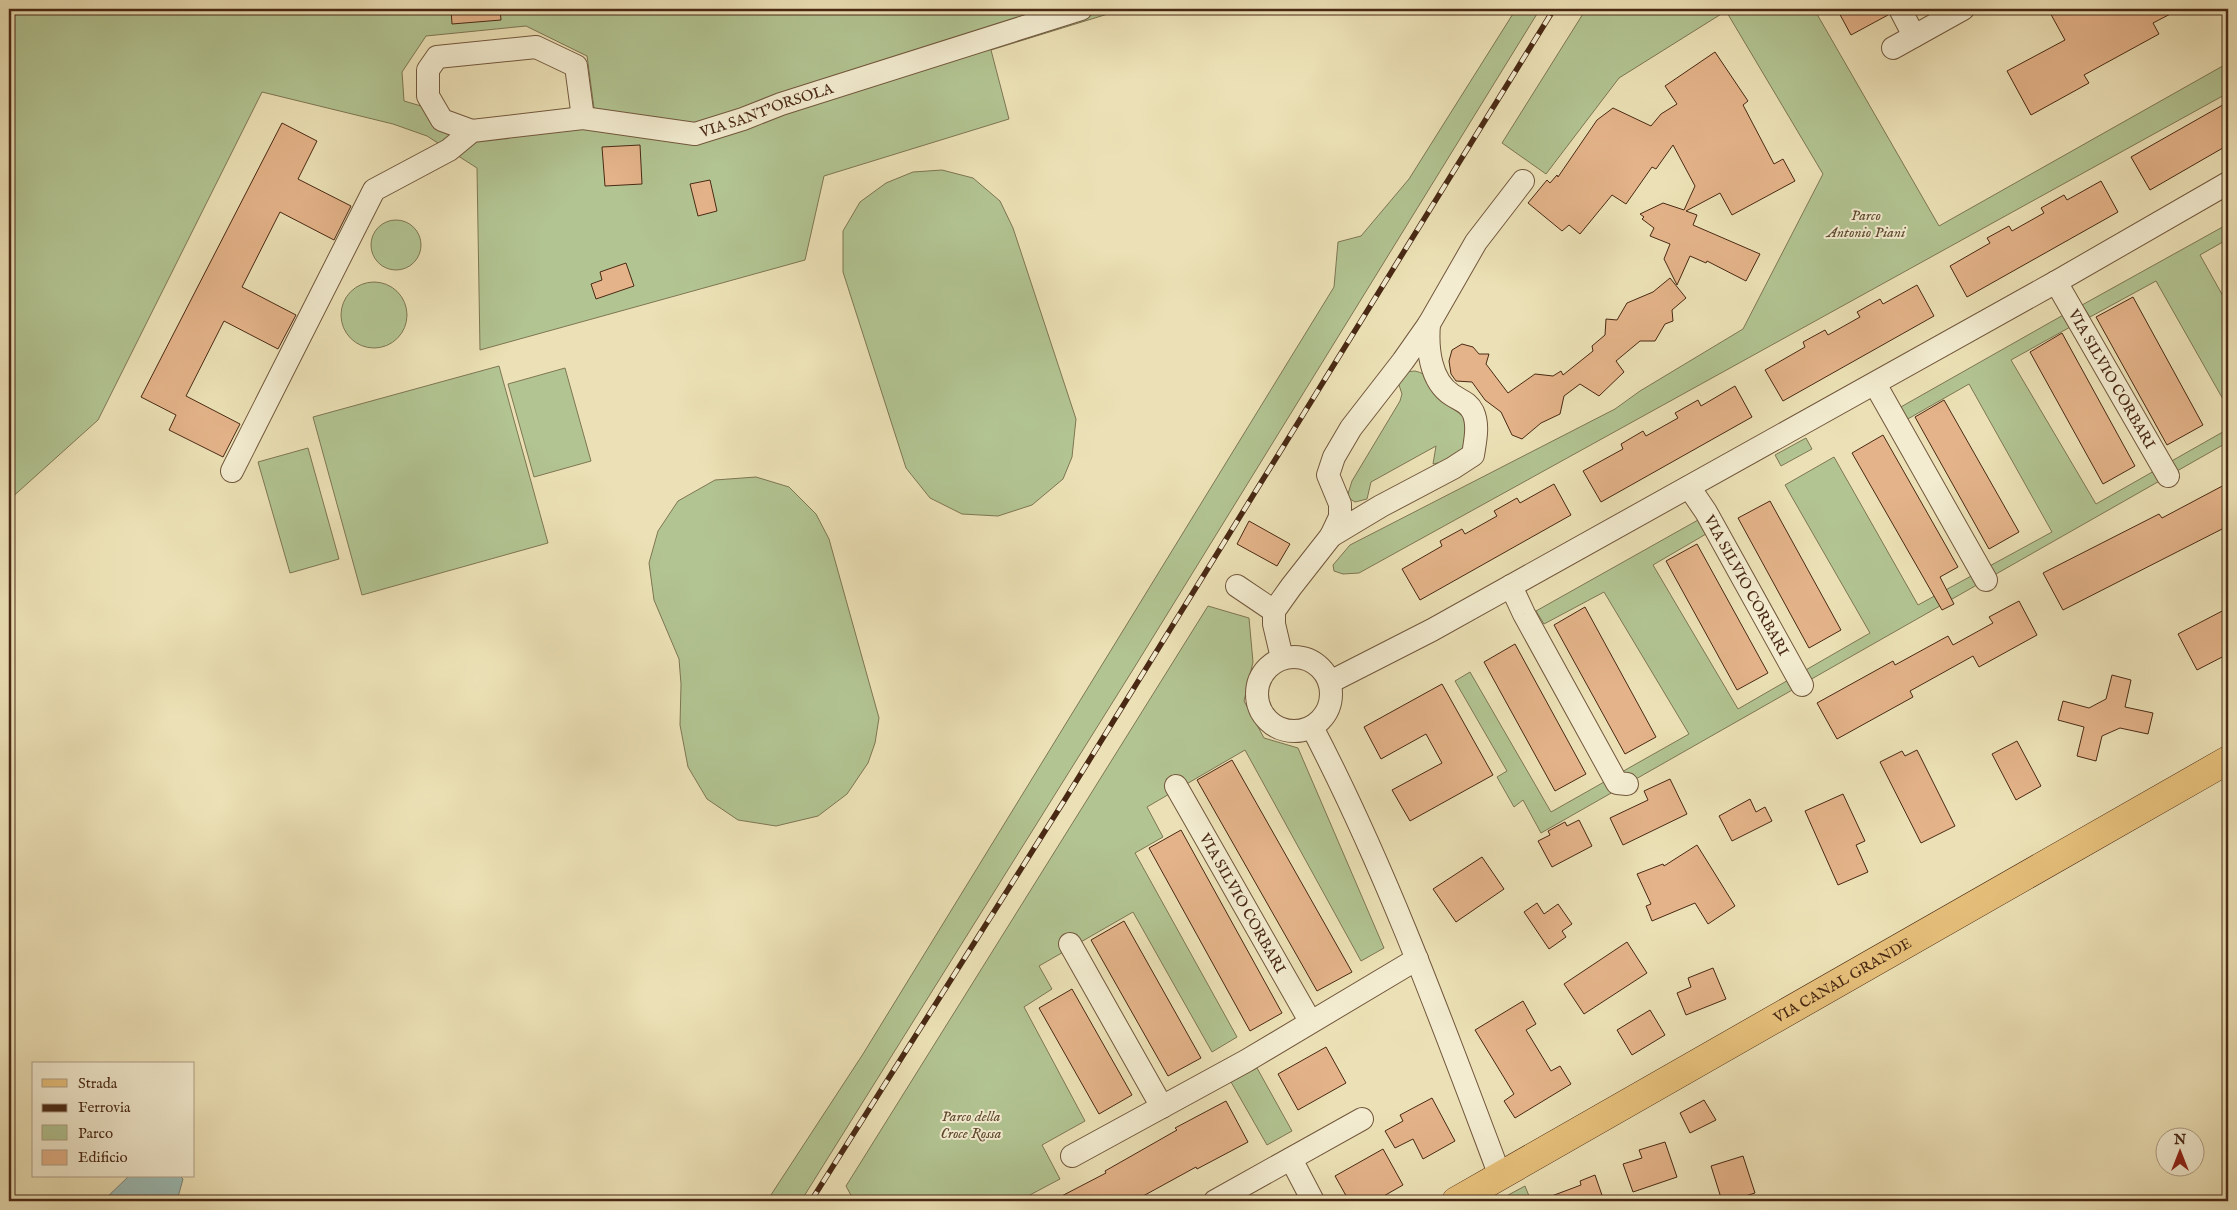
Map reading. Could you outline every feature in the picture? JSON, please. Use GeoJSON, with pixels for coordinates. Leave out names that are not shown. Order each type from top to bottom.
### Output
{"type":"FeatureCollection","features":[{"type":"Feature","properties":{"kind":"main road","name":"VIA CANAL GRANDE"},"geometry":{"type":"LineString","coordinates":[[1456,1201],[2228,760]]}},
{"type":"Feature","properties":{"kind":"street","name":"VIA SANT'ORSOLA"},"geometry":{"type":"LineString","coordinates":[[472,130],[583,118],[695,134],[743,120],[781,104],[1081,9]]}},
{"type":"Feature","properties":{"kind":"street"},"geometry":{"type":"LineString","coordinates":[[1900,9],[1914,36]]}},
{"type":"Feature","properties":{"kind":"street"},"geometry":{"type":"LineString","coordinates":[[1893,48],[1964,9]]}},
{"type":"Feature","properties":{"kind":"street"},"geometry":{"type":"LineString","coordinates":[[472,130],[442,120],[428,96],[428,70],[437,57],[536,47],[576,66],[583,118]]}},
{"type":"Feature","properties":{"kind":"street"},"geometry":{"type":"LineString","coordinates":[[232,471],[374,190],[449,150],[472,130]]}},
{"type":"Feature","properties":{"kind":"street"},"geometry":{"type":"LineString","coordinates":[[1282,658],[1274,624],[1274,611],[1290,587],[1331,536],[1340,517],[1340,504],[1328,475],[1334,457],[1351,428],[1429,324],[1476,242],[1523,181]]}},
{"type":"Feature","properties":{"kind":"street"},"geometry":{"type":"LineString","coordinates":[[1330,682],[1432,630],[1875,384],[2228,183]]}},
{"type":"Feature","properties":{"kind":"street","name":"VIA SILVIO CORBARI"},"geometry":{"type":"LineString","coordinates":[[2056,282],[2168,476]]}},
{"type":"Feature","properties":{"kind":"street"},"geometry":{"type":"LineString","coordinates":[[1331,536],[1473,455],[1476,432],[1473,413],[1467,404],[1453,396],[1439,381],[1429,355],[1429,324]]}},
{"type":"Feature","properties":{"kind":"street"},"geometry":{"type":"LineString","coordinates":[[1875,384],[1986,580]]}},
{"type":"Feature","properties":{"kind":"street","name":"VIA SILVIO CORBARI"},"geometry":{"type":"LineString","coordinates":[[1689,487],[1706,512],[1802,684]]}},
{"type":"Feature","properties":{"kind":"street"},"geometry":{"type":"LineString","coordinates":[[1340,504],[1353,509],[1381,506]]}},
{"type":"Feature","properties":{"kind":"street"},"geometry":{"type":"LineString","coordinates":[[1237,586],[1274,611]]}},
{"type":"Feature","properties":{"kind":"street"},"geometry":{"type":"LineString","coordinates":[[1511,586],[1524,614],[1617,783],[1627,784]]}},
{"type":"Feature","properties":{"kind":"street"},"geometry":{"type":"LineString","coordinates":[[1294,656],[1305,658],[1316,664],[1330,682],[1332,693],[1327,712],[1312,727],[1291,731],[1280,728],[1270,723],[1258,705],[1256,693],[1258,682],[1263,672],[1282,658],[1294,656]]}},
{"type":"Feature","properties":{"kind":"street"},"geometry":{"type":"LineString","coordinates":[[1312,727],[1379,870],[1417,959],[1500,1176]]}},
{"type":"Feature","properties":{"kind":"street","name":"VIA SILVIO CORBARI"},"geometry":{"type":"LineString","coordinates":[[1176,786],[1310,1021]]}},
{"type":"Feature","properties":{"kind":"street"},"geometry":{"type":"LineString","coordinates":[[1070,944],[1162,1108]]}},
{"type":"Feature","properties":{"kind":"street"},"geometry":{"type":"LineString","coordinates":[[1072,1156],[1246,1061],[1310,1021],[1417,959]]}},
{"type":"Feature","properties":{"kind":"street"},"geometry":{"type":"LineString","coordinates":[[1214,1201],[1362,1119]]}},
{"type":"Feature","properties":{"kind":"street"},"geometry":{"type":"LineString","coordinates":[[1291,1159],[1313,1201]]}},
{"type":"Feature","properties":{"kind":"green space"},"geometry":{"type":"Polygon","coordinates":[[[9,9],[1124,9],[991,50],[1009,119],[824,176],[805,260],[480,350],[477,168],[427,136],[393,124],[262,92],[98,420],[9,500],[9,9]],[[526,26],[426,36],[402,72],[404,101],[476,122],[594,108],[587,56],[526,26]]]}},
{"type":"Feature","properties":{"kind":"green space"},"geometry":{"type":"Polygon","coordinates":[[[1516,9],[1540,9],[1134,668],[801,1201],[767,1201],[863,1054],[1334,287],[1338,242],[1361,236],[1409,179],[1516,9]]]}},
{"type":"Feature","properties":{"kind":"green space","name":"Parco Antonio Piani"},"geometry":{"type":"Polygon","coordinates":[[[1586,9],[1814,9],[1939,226],[2228,63],[2228,93],[1359,573],[1343,574],[1334,571],[1333,565],[1350,545],[1615,409],[1640,391],[1743,329],[1823,174],[1726,11],[1619,78],[1546,174],[1502,143],[1586,9]]]}},
{"type":"Feature","properties":{"kind":"green space"},"geometry":{"type":"Polygon","coordinates":[[[942,170],[973,178],[1000,201],[1013,228],[1076,419],[1072,457],[1063,479],[1032,505],[998,516],[962,514],[930,498],[906,468],[843,272],[843,231],[860,202],[886,183],[913,172],[942,170]]]}},
{"type":"Feature","properties":{"kind":"green space"},"geometry":{"type":"Polygon","coordinates":[[[391,220],[401,220],[414,227],[421,240],[421,250],[414,263],[401,270],[391,270],[382,266],[375,259],[371,250],[371,240],[375,231],[382,224],[391,220]]]}},
{"type":"Feature","properties":{"kind":"green space"},"geometry":{"type":"Polygon","coordinates":[[[2228,224],[2228,239],[2200,255],[2228,305],[2228,408],[2156,281],[2090,317],[2082,305],[2228,224]]]}},
{"type":"Feature","properties":{"kind":"green space"},"geometry":{"type":"Polygon","coordinates":[[[374,282],[387,284],[402,297],[405,302],[407,315],[405,328],[392,343],[387,346],[374,348],[361,346],[346,333],[343,328],[341,315],[343,302],[356,287],[361,284],[374,282]]]}},
{"type":"Feature","properties":{"kind":"green space"},"geometry":{"type":"Polygon","coordinates":[[[2065,314],[2072,326],[2011,360],[2096,504],[2228,429],[2228,442],[1541,833],[1523,800],[1514,807],[1497,777],[1507,771],[1455,681],[1470,672],[1551,812],[1689,734],[1604,592],[1544,624],[1536,611],[1698,520],[1706,534],[1653,565],[1738,709],[1870,633],[1785,485],[1834,457],[1918,605],[2052,532],[1969,384],[1906,420],[1899,408],[2065,314]]]}},
{"type":"Feature","properties":{"kind":"green space"},"geometry":{"type":"Polygon","coordinates":[[[499,366],[548,543],[362,595],[313,417],[499,366]]]}},
{"type":"Feature","properties":{"kind":"green space"},"geometry":{"type":"Polygon","coordinates":[[[565,368],[591,461],[534,477],[508,384],[565,368]]]}},
{"type":"Feature","properties":{"kind":"green space"},"geometry":{"type":"Polygon","coordinates":[[[1415,371],[1432,379],[1447,393],[1469,427],[1462,449],[1459,454],[1450,460],[1433,464],[1436,446],[1371,482],[1367,499],[1355,502],[1347,497],[1352,481],[1400,401],[1402,394],[1397,379],[1404,372],[1415,371]]]}},
{"type":"Feature","properties":{"kind":"green space"},"geometry":{"type":"Polygon","coordinates":[[[1806,438],[1812,449],[1781,466],[1775,455],[1806,438]]]}},
{"type":"Feature","properties":{"kind":"green space"},"geometry":{"type":"Polygon","coordinates":[[[308,448],[339,559],[290,573],[258,462],[308,448]]]}},
{"type":"Feature","properties":{"kind":"green space"},"geometry":{"type":"Polygon","coordinates":[[[756,477],[789,487],[816,514],[829,539],[879,718],[875,743],[868,763],[847,794],[818,816],[776,826],[738,820],[707,799],[688,767],[680,725],[681,684],[679,659],[654,600],[649,563],[658,531],[678,501],[715,480],[756,477]]]}},
{"type":"Feature","properties":{"kind":"green space","name":"Parco della Croce Rossa"},"geometry":{"type":"Polygon","coordinates":[[[1208,606],[1249,618],[1253,662],[1244,701],[1264,738],[1298,748],[1384,948],[1361,961],[1245,750],[1147,807],[1163,837],[1135,853],[1237,1037],[1212,1052],[1133,912],[1039,966],[1052,989],[1024,1007],[1085,1121],[1042,1145],[1060,1179],[1028,1196],[1031,1201],[854,1201],[846,1186],[1208,606]]]}},
{"type":"Feature","properties":{"kind":"green space"},"geometry":{"type":"Polygon","coordinates":[[[1257,1068],[1292,1131],[1267,1145],[1231,1082],[1257,1068]]]}},
{"type":"Feature","properties":{"kind":"green space"},"geometry":{"type":"Polygon","coordinates":[[[1525,1186],[1531,1201],[1497,1201],[1525,1186]]]}},
{"type":"Feature","properties":{"kind":"water"},"geometry":{"type":"Polygon","coordinates":[[[127,1178],[183,1179],[178,1197],[174,1201],[103,1201],[127,1178]]]}},
{"type":"Feature","properties":{"kind":"building"},"geometry":{"type":"Polygon","coordinates":[[[451,9],[500,9],[501,20],[452,24],[451,9]]]}},
{"type":"Feature","properties":{"kind":"building"},"geometry":{"type":"Polygon","coordinates":[[[1837,9],[1887,9],[1888,15],[1851,35],[1837,9]]]}},
{"type":"Feature","properties":{"kind":"building"},"geometry":{"type":"Polygon","coordinates":[[[2048,9],[2180,9],[2153,23],[2159,34],[2084,75],[2089,83],[2031,115],[2007,71],[2065,40],[2048,9]]]}},
{"type":"Feature","properties":{"kind":"building"},"geometry":{"type":"Polygon","coordinates":[[[1715,52],[1748,101],[1743,105],[1774,164],[1783,159],[1795,181],[1732,215],[1720,193],[1686,211],[1697,215],[1693,225],[1760,254],[1746,281],[1707,261],[1706,263],[1690,256],[1677,285],[1664,259],[1670,244],[1650,236],[1654,228],[1642,219],[1644,217],[1640,214],[1663,203],[1684,210],[1695,186],[1673,145],[1656,169],[1652,167],[1626,204],[1612,195],[1580,234],[1569,225],[1562,231],[1528,203],[1547,180],[1550,183],[1557,175],[1558,177],[1597,120],[1613,108],[1651,126],[1661,114],[1677,104],[1665,86],[1715,52]]]}},
{"type":"Feature","properties":{"kind":"building"},"geometry":{"type":"Polygon","coordinates":[[[2228,102],[2228,145],[2150,190],[2131,157],[2228,102]]]}},
{"type":"Feature","properties":{"kind":"building"},"geometry":{"type":"Polygon","coordinates":[[[282,123],[317,141],[298,179],[351,206],[334,240],[280,212],[242,287],[296,315],[278,349],[224,321],[186,396],[240,424],[223,457],[169,430],[176,415],[141,397],[282,123]]]}},
{"type":"Feature","properties":{"kind":"building"},"geometry":{"type":"Polygon","coordinates":[[[640,145],[642,184],[605,186],[602,147],[640,145]]]}},
{"type":"Feature","properties":{"kind":"building"},"geometry":{"type":"Polygon","coordinates":[[[710,180],[717,211],[698,216],[690,184],[710,180]]]}},
{"type":"Feature","properties":{"kind":"building"},"geometry":{"type":"Polygon","coordinates":[[[2101,181],[2118,212],[1967,297],[1950,266],[1990,243],[1987,238],[2009,226],[2012,231],[2044,213],[2041,208],[2064,195],[2067,200],[2101,181]]]}},
{"type":"Feature","properties":{"kind":"building"},"geometry":{"type":"Polygon","coordinates":[[[626,263],[634,286],[596,299],[591,284],[602,280],[600,272],[626,263]]]}},
{"type":"Feature","properties":{"kind":"building"},"geometry":{"type":"Polygon","coordinates":[[[1670,278],[1686,298],[1672,310],[1673,321],[1665,324],[1655,341],[1640,341],[1616,361],[1624,372],[1599,396],[1580,384],[1564,396],[1560,414],[1541,423],[1522,439],[1512,435],[1501,412],[1485,400],[1472,382],[1456,381],[1451,374],[1449,361],[1452,350],[1462,344],[1473,347],[1479,354],[1489,354],[1486,364],[1508,393],[1535,374],[1553,376],[1561,371],[1563,375],[1593,351],[1592,346],[1605,335],[1606,319],[1617,320],[1627,303],[1653,292],[1670,278]]]}},
{"type":"Feature","properties":{"kind":"building"},"geometry":{"type":"Polygon","coordinates":[[[1917,285],[1934,316],[1783,401],[1765,370],[1805,347],[1803,342],[1825,330],[1828,335],[1860,317],[1857,312],[1880,299],[1883,304],[1917,285]]]}},
{"type":"Feature","properties":{"kind":"building"},"geometry":{"type":"Polygon","coordinates":[[[2133,297],[2203,425],[2167,445],[2096,317],[2133,297]]]}},
{"type":"Feature","properties":{"kind":"building"},"geometry":{"type":"Polygon","coordinates":[[[2062,333],[2135,466],[2103,484],[2030,352],[2062,333]]]}},
{"type":"Feature","properties":{"kind":"building"},"geometry":{"type":"Polygon","coordinates":[[[1735,386],[1752,417],[1601,502],[1583,471],[1623,449],[1621,444],[1643,431],[1646,436],[1678,418],[1675,413],[1698,400],[1701,406],[1735,386]]]}},
{"type":"Feature","properties":{"kind":"building"},"geometry":{"type":"Polygon","coordinates":[[[1944,400],[2019,532],[1989,549],[1915,417],[1944,400]]]}},
{"type":"Feature","properties":{"kind":"building"},"geometry":{"type":"Polygon","coordinates":[[[1883,435],[1958,567],[1940,577],[1954,604],[1942,610],[1852,453],[1883,435]]]}},
{"type":"Feature","properties":{"kind":"building"},"geometry":{"type":"Polygon","coordinates":[[[2228,483],[2228,526],[2063,610],[2043,573],[2159,514],[2162,518],[2228,483]]]}},
{"type":"Feature","properties":{"kind":"building"},"geometry":{"type":"Polygon","coordinates":[[[1554,484],[1571,515],[1420,600],[1402,569],[1442,546],[1440,541],[1462,529],[1465,534],[1497,516],[1494,511],[1517,498],[1520,503],[1554,484]]]}},
{"type":"Feature","properties":{"kind":"building"},"geometry":{"type":"Polygon","coordinates":[[[1770,501],[1841,630],[1809,648],[1738,518],[1770,501]]]}},
{"type":"Feature","properties":{"kind":"building"},"geometry":{"type":"Polygon","coordinates":[[[1249,521],[1290,544],[1277,566],[1237,544],[1249,521]]]}},
{"type":"Feature","properties":{"kind":"building"},"geometry":{"type":"Polygon","coordinates":[[[1697,544],[1768,673],[1737,690],[1666,561],[1697,544]]]}},
{"type":"Feature","properties":{"kind":"building"},"geometry":{"type":"Polygon","coordinates":[[[2019,601],[2037,635],[1979,667],[1973,656],[1910,691],[1913,697],[1837,739],[1817,703],[1893,661],[1895,665],[1948,636],[1953,645],[1993,623],[1989,617],[2019,601]]]}},
{"type":"Feature","properties":{"kind":"building"},"geometry":{"type":"Polygon","coordinates":[[[1585,607],[1656,737],[1625,754],[1554,625],[1585,607]]]}},
{"type":"Feature","properties":{"kind":"building"},"geometry":{"type":"Polygon","coordinates":[[[2228,608],[2228,654],[2197,670],[2178,634],[2228,608]]]}},
{"type":"Feature","properties":{"kind":"building"},"geometry":{"type":"Polygon","coordinates":[[[1515,644],[1586,774],[1555,791],[1484,662],[1515,644]]]}},
{"type":"Feature","properties":{"kind":"building"},"geometry":{"type":"Polygon","coordinates":[[[2112,675],[2131,680],[2125,707],[2153,713],[2148,734],[2120,728],[2102,736],[2096,761],[2077,756],[2084,727],[2058,720],[2063,701],[2089,708],[2106,699],[2112,675]]]}},
{"type":"Feature","properties":{"kind":"building"},"geometry":{"type":"Polygon","coordinates":[[[1442,684],[1493,775],[1410,821],[1392,790],[1442,763],[1426,734],[1381,759],[1364,727],[1442,684]]]}},
{"type":"Feature","properties":{"kind":"building"},"geometry":{"type":"Polygon","coordinates":[[[2017,741],[2041,786],[2016,800],[1992,754],[2017,741]]]}},
{"type":"Feature","properties":{"kind":"building"},"geometry":{"type":"Polygon","coordinates":[[[1917,750],[1955,826],[1921,843],[1880,762],[1902,751],[1905,756],[1917,750]]]}},
{"type":"Feature","properties":{"kind":"building"},"geometry":{"type":"Polygon","coordinates":[[[1232,760],[1352,972],[1317,991],[1197,780],[1232,760]]]}},
{"type":"Feature","properties":{"kind":"building"},"geometry":{"type":"Polygon","coordinates":[[[1670,779],[1687,814],[1623,845],[1610,818],[1648,800],[1644,791],[1670,779]]]}},
{"type":"Feature","properties":{"kind":"building"},"geometry":{"type":"Polygon","coordinates":[[[1843,794],[1865,841],[1856,845],[1868,872],[1838,885],[1805,811],[1843,794]]]}},
{"type":"Feature","properties":{"kind":"building"},"geometry":{"type":"Polygon","coordinates":[[[1750,799],[1756,812],[1765,807],[1772,821],[1732,841],[1719,816],[1750,799]]]}},
{"type":"Feature","properties":{"kind":"building"},"geometry":{"type":"Polygon","coordinates":[[[1579,820],[1592,846],[1552,867],[1538,841],[1550,835],[1548,831],[1565,822],[1567,826],[1579,820]]]}},
{"type":"Feature","properties":{"kind":"building"},"geometry":{"type":"Polygon","coordinates":[[[1181,830],[1282,1013],[1250,1031],[1149,848],[1181,830]]]}},
{"type":"Feature","properties":{"kind":"building"},"geometry":{"type":"Polygon","coordinates":[[[1697,845],[1735,906],[1708,924],[1695,903],[1652,921],[1646,906],[1651,904],[1637,874],[1663,864],[1664,866],[1697,845]]]}},
{"type":"Feature","properties":{"kind":"building"},"geometry":{"type":"Polygon","coordinates":[[[1482,857],[1504,889],[1456,922],[1433,889],[1482,857]]]}},
{"type":"Feature","properties":{"kind":"building"},"geometry":{"type":"Polygon","coordinates":[[[1537,903],[1544,914],[1558,904],[1572,924],[1562,931],[1566,937],[1549,949],[1524,912],[1537,903]]]}},
{"type":"Feature","properties":{"kind":"building"},"geometry":{"type":"Polygon","coordinates":[[[1124,921],[1201,1058],[1168,1076],[1091,940],[1124,921]]]}},
{"type":"Feature","properties":{"kind":"building"},"geometry":{"type":"Polygon","coordinates":[[[1627,942],[1647,973],[1584,1014],[1564,984],[1627,942]]]}},
{"type":"Feature","properties":{"kind":"building"},"geometry":{"type":"Polygon","coordinates":[[[1713,968],[1726,999],[1686,1015],[1677,993],[1691,987],[1688,978],[1713,968]]]}},
{"type":"Feature","properties":{"kind":"building"},"geometry":{"type":"Polygon","coordinates":[[[1072,989],[1132,1095],[1099,1114],[1039,1008],[1072,989]]]}},
{"type":"Feature","properties":{"kind":"building"},"geometry":{"type":"Polygon","coordinates":[[[1523,1001],[1536,1024],[1526,1030],[1551,1071],[1560,1066],[1571,1084],[1515,1118],[1504,1101],[1514,1094],[1475,1030],[1523,1001]]]}},
{"type":"Feature","properties":{"kind":"building"},"geometry":{"type":"Polygon","coordinates":[[[1650,1010],[1665,1035],[1632,1055],[1617,1030],[1650,1010]]]}},
{"type":"Feature","properties":{"kind":"building"},"geometry":{"type":"Polygon","coordinates":[[[1326,1047],[1346,1083],[1298,1110],[1278,1074],[1326,1047]]]}},
{"type":"Feature","properties":{"kind":"building"},"geometry":{"type":"Polygon","coordinates":[[[1432,1098],[1455,1141],[1423,1159],[1413,1139],[1395,1148],[1385,1131],[1403,1121],[1400,1115],[1432,1098]]]}},
{"type":"Feature","properties":{"kind":"building"},"geometry":{"type":"Polygon","coordinates":[[[1704,1100],[1716,1120],[1690,1133],[1680,1113],[1704,1100]]]}},
{"type":"Feature","properties":{"kind":"building"},"geometry":{"type":"Polygon","coordinates":[[[1226,1101],[1248,1142],[1197,1169],[1196,1167],[1134,1201],[1052,1201],[1106,1173],[1105,1171],[1177,1130],[1175,1128],[1226,1101]]]}},
{"type":"Feature","properties":{"kind":"building"},"geometry":{"type":"Polygon","coordinates":[[[1665,1142],[1677,1177],[1633,1192],[1623,1164],[1642,1158],[1639,1150],[1665,1142]]]}},
{"type":"Feature","properties":{"kind":"building"},"geometry":{"type":"Polygon","coordinates":[[[1383,1149],[1403,1185],[1375,1201],[1349,1201],[1335,1176],[1383,1149]]]}},
{"type":"Feature","properties":{"kind":"building"},"geometry":{"type":"Polygon","coordinates":[[[1743,1156],[1755,1193],[1729,1201],[1722,1201],[1711,1166],[1743,1156]]]}},
{"type":"Feature","properties":{"kind":"building"},"geometry":{"type":"Polygon","coordinates":[[[1595,1175],[1604,1201],[1541,1200],[1581,1185],[1580,1181],[1595,1175]]]}},
{"type":"Feature","properties":{"kind":"railway"},"geometry":{"type":"LineString","coordinates":[[811,1201],[1064,801],[1554,9]]}}]}
